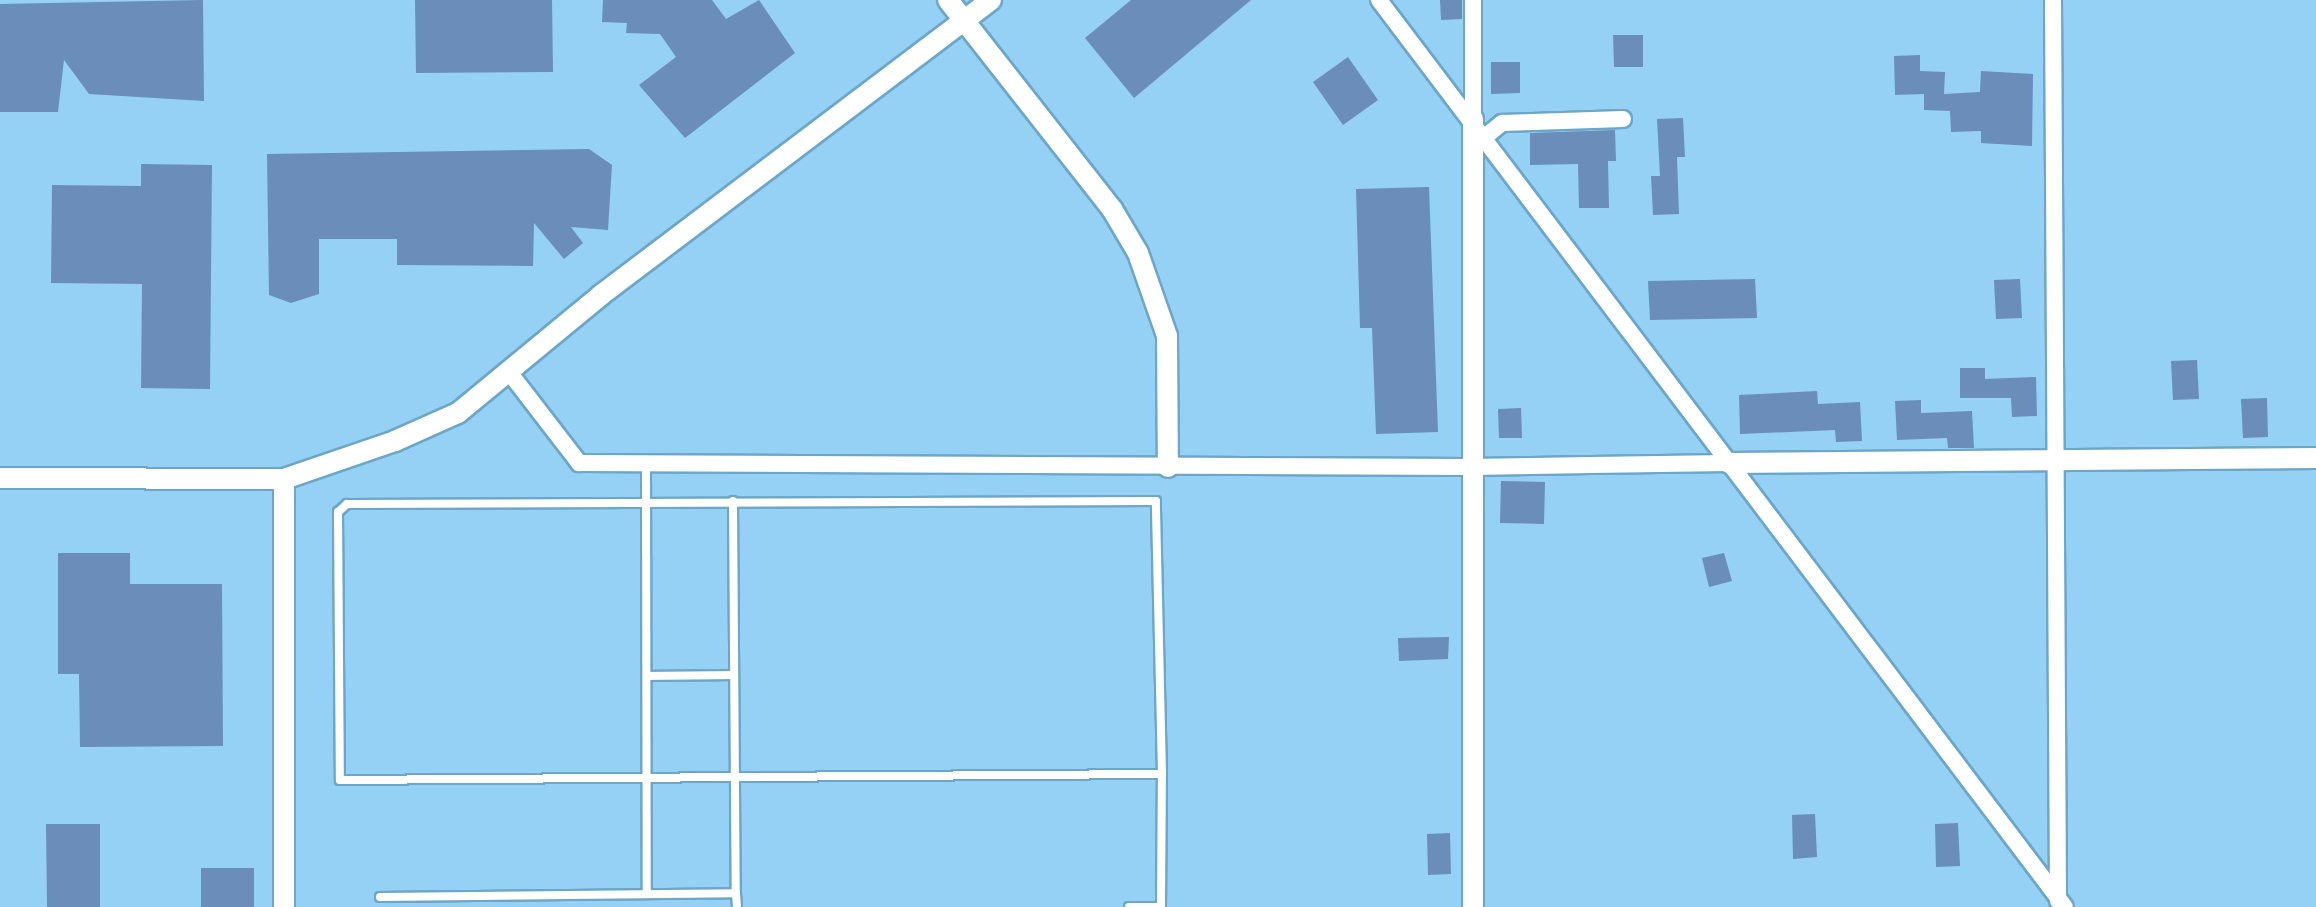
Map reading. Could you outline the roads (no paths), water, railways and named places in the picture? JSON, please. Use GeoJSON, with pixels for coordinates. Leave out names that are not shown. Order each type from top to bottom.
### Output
{"type":"FeatureCollection","features":[{"type":"Feature","properties":{"kind":"street"},"geometry":{"type":"LineString","coordinates":[[948,0],[1112,209],[1138,253],[1167,336],[1168,467]]}},
{"type":"Feature","properties":{"kind":"street"},"geometry":{"type":"LineString","coordinates":[[0,478],[284,479],[395,441],[458,413],[601,295],[991,0]]}},
{"type":"Feature","properties":{"kind":"street"},"geometry":{"type":"LineString","coordinates":[[1379,0],[1479,128],[2061,904]]}},
{"type":"Feature","properties":{"kind":"street"},"geometry":{"type":"LineString","coordinates":[[1473,0],[1479,128],[1470,467],[1473,907]]}},
{"type":"Feature","properties":{"kind":"street"},"geometry":{"type":"LineString","coordinates":[[2053,0],[2061,904]]}},
{"type":"Feature","properties":{"kind":"street"},"geometry":{"type":"LineString","coordinates":[[1479,128],[1502,123],[1623,119]]}},
{"type":"Feature","properties":{"kind":"street"},"geometry":{"type":"LineString","coordinates":[[509,372],[579,463],[1470,467],[2316,458]]}},
{"type":"Feature","properties":{"kind":"street"},"geometry":{"type":"LineString","coordinates":[[284,479],[284,907]]}},
{"type":"Feature","properties":{"kind":"lane"},"geometry":{"type":"LineString","coordinates":[[646,464],[647,894]]}},
{"type":"Feature","properties":{"kind":"lane"},"geometry":{"type":"LineString","coordinates":[[733,501],[737,907]]}},
{"type":"Feature","properties":{"kind":"lane"},"geometry":{"type":"LineString","coordinates":[[1129,907],[1161,907],[1162,774],[1156,501],[347,504],[338,512],[340,780],[1162,774]]}},
{"type":"Feature","properties":{"kind":"lane"},"geometry":{"type":"LineString","coordinates":[[647,676],[734,675]]}},
{"type":"Feature","properties":{"kind":"lane"},"geometry":{"type":"LineString","coordinates":[[380,897],[736,893]]}}]}
